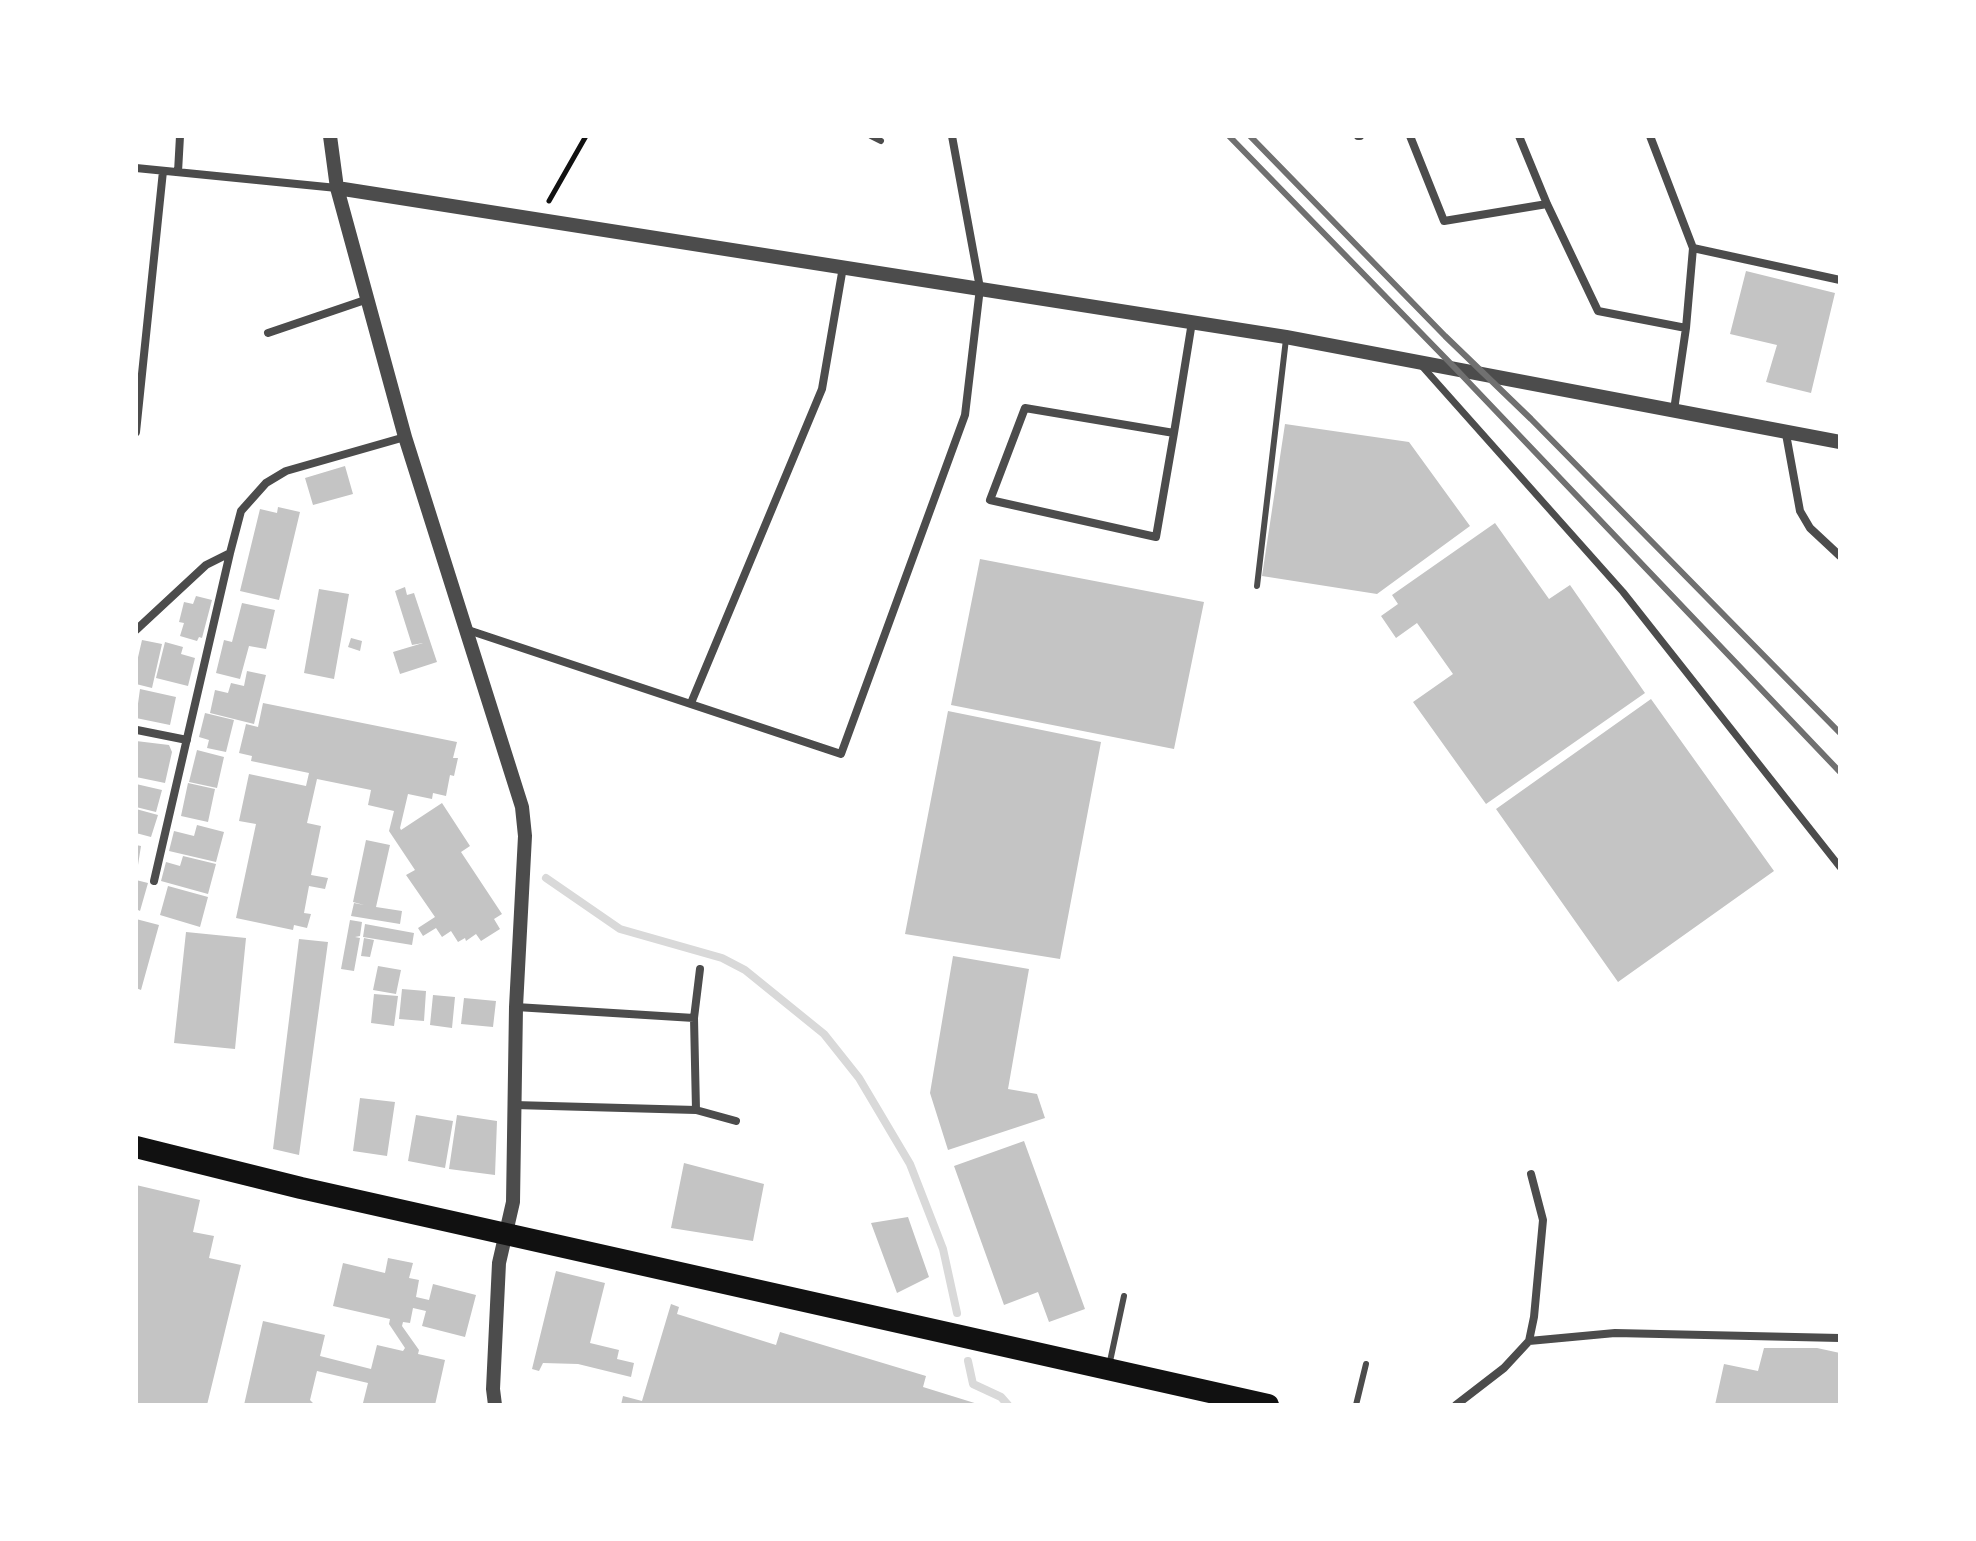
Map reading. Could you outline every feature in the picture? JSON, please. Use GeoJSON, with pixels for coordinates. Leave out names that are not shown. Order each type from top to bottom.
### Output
{"type":"FeatureCollection","features":[{"type":"Feature","properties":{"kind":"highway"},"geometry":{"type":"LineString","coordinates":[[136,1147],[301,1188],[1268,1405]]}},
{"type":"Feature","properties":{"kind":"street"},"geometry":{"type":"LineString","coordinates":[[178,172],[180,136]]}},
{"type":"Feature","properties":{"kind":"street"},"geometry":{"type":"LineString","coordinates":[[330,136],[337,188],[405,437],[522,807],[525,836],[516,1007],[513,1202],[499,1263],[493,1389],[495,1405]]}},
{"type":"Feature","properties":{"kind":"street"},"geometry":{"type":"LineString","coordinates":[[468,630],[841,754],[965,415],[980,288],[952,136]]}},
{"type":"Feature","properties":{"kind":"street"},"geometry":{"type":"LineString","coordinates":[[1410,136],[1444,221],[1547,204]]}},
{"type":"Feature","properties":{"kind":"street"},"geometry":{"type":"LineString","coordinates":[[1519,136],[1547,204],[1598,311],[1686,328]]}},
{"type":"Feature","properties":{"kind":"street"},"geometry":{"type":"LineString","coordinates":[[1650,136],[1693,248],[1674,410]]}},
{"type":"Feature","properties":{"kind":"street"},"geometry":{"type":"LineString","coordinates":[[136,168],[337,188],[1286,337],[1840,442]]}},
{"type":"Feature","properties":{"kind":"street"},"geometry":{"type":"LineString","coordinates":[[136,432],[163,171]]}},
{"type":"Feature","properties":{"kind":"street"},"geometry":{"type":"LineString","coordinates":[[1693,248],[1840,280]]}},
{"type":"Feature","properties":{"kind":"street"},"geometry":{"type":"LineString","coordinates":[[691,703],[822,389],[843,267]]}},
{"type":"Feature","properties":{"kind":"street"},"geometry":{"type":"LineString","coordinates":[[268,333],[368,299]]}},
{"type":"Feature","properties":{"kind":"street"},"geometry":{"type":"LineString","coordinates":[[1174,433],[1025,408],[990,500],[1156,537],[1174,433],[1192,322]]}},
{"type":"Feature","properties":{"kind":"street"},"geometry":{"type":"LineString","coordinates":[[1417,361],[1623,592],[1840,867]]}},
{"type":"Feature","properties":{"kind":"street"},"geometry":{"type":"LineString","coordinates":[[1786,434],[1800,511],[1810,528],[1840,556]]}},
{"type":"Feature","properties":{"kind":"street"},"geometry":{"type":"LineString","coordinates":[[154,881],[241,511],[266,483],[286,471],[405,437]]}},
{"type":"Feature","properties":{"kind":"street"},"geometry":{"type":"LineString","coordinates":[[136,630],[206,565],[230,553]]}},
{"type":"Feature","properties":{"kind":"street"},"geometry":{"type":"LineString","coordinates":[[137,730],[187,740]]}},
{"type":"Feature","properties":{"kind":"street"},"geometry":{"type":"LineString","coordinates":[[696,1110],[694,1018],[700,969]]}},
{"type":"Feature","properties":{"kind":"street"},"geometry":{"type":"LineString","coordinates":[[516,1007],[694,1018]]}},
{"type":"Feature","properties":{"kind":"street"},"geometry":{"type":"LineString","coordinates":[[513,1105],[696,1110],[736,1121]]}},
{"type":"Feature","properties":{"kind":"street"},"geometry":{"type":"LineString","coordinates":[[1456,1405],[1504,1368],[1529,1341],[1543,1220],[1531,1174]]}},
{"type":"Feature","properties":{"kind":"street"},"geometry":{"type":"LineString","coordinates":[[1529,1341],[1615,1333],[1840,1338]]}},
{"type":"Feature","properties":{"kind":"lane"},"geometry":{"type":"LineString","coordinates":[[871,136],[881,141]]}},
{"type":"Feature","properties":{"kind":"lane"},"geometry":{"type":"LineString","coordinates":[[1257,586],[1286,337]]}},
{"type":"Feature","properties":{"kind":"lane"},"geometry":{"type":"LineString","coordinates":[[1108,1370],[1124,1296]]}},
{"type":"Feature","properties":{"kind":"lane"},"geometry":{"type":"LineString","coordinates":[[1356,1405],[1366,1364]]}},
{"type":"Feature","properties":{"kind":"path"},"geometry":{"type":"LineString","coordinates":[[538,219],[586,136]]}},
{"type":"Feature","properties":{"kind":"building"},"geometry":{"type":"Polygon","coordinates":[[[1746,271],[1835,293],[1811,393],[1766,382],[1777,345],[1730,334],[1746,271]]]}},
{"type":"Feature","properties":{"kind":"building"},"geometry":{"type":"Polygon","coordinates":[[[1285,424],[1409,442],[1470,526],[1377,594],[1262,576],[1285,424]]]}},
{"type":"Feature","properties":{"kind":"building"},"geometry":{"type":"Polygon","coordinates":[[[345,466],[353,494],[313,505],[305,478],[345,466]]]}},
{"type":"Feature","properties":{"kind":"building"},"geometry":{"type":"Polygon","coordinates":[[[278,507],[300,512],[279,600],[240,591],[260,509],[277,513],[278,507]]]}},
{"type":"Feature","properties":{"kind":"building"},"geometry":{"type":"Polygon","coordinates":[[[1495,523],[1549,599],[1570,585],[1645,693],[1486,804],[1413,702],[1453,674],[1417,623],[1396,638],[1381,616],[1398,604],[1392,595],[1495,523]]]}},
{"type":"Feature","properties":{"kind":"building"},"geometry":{"type":"Polygon","coordinates":[[[980,559],[1204,602],[1174,749],[951,705],[980,559]]]}},
{"type":"Feature","properties":{"kind":"building"},"geometry":{"type":"Polygon","coordinates":[[[405,587],[407,595],[414,593],[437,662],[400,674],[393,652],[423,643],[412,645],[395,591],[405,587]]]}},
{"type":"Feature","properties":{"kind":"building"},"geometry":{"type":"Polygon","coordinates":[[[319,589],[349,594],[334,679],[304,673],[319,589]]]}},
{"type":"Feature","properties":{"kind":"building"},"geometry":{"type":"Polygon","coordinates":[[[196,596],[212,600],[202,638],[199,637],[197,641],[180,636],[184,623],[179,622],[184,602],[193,604],[196,596]]]}},
{"type":"Feature","properties":{"kind":"building"},"geometry":{"type":"Polygon","coordinates":[[[242,603],[275,610],[266,649],[249,646],[240,679],[216,673],[224,640],[232,642],[242,603]]]}},
{"type":"Feature","properties":{"kind":"building"},"geometry":{"type":"Polygon","coordinates":[[[351,638],[362,641],[360,651],[348,647],[351,638]]]}},
{"type":"Feature","properties":{"kind":"building"},"geometry":{"type":"Polygon","coordinates":[[[142,640],[162,644],[152,688],[136,684],[136,666],[142,640]]]}},
{"type":"Feature","properties":{"kind":"building"},"geometry":{"type":"Polygon","coordinates":[[[165,642],[183,647],[181,654],[195,658],[188,686],[156,678],[165,642]]]}},
{"type":"Feature","properties":{"kind":"building"},"geometry":{"type":"Polygon","coordinates":[[[247,671],[266,675],[254,724],[210,713],[215,690],[228,693],[231,683],[244,686],[247,671]]]}},
{"type":"Feature","properties":{"kind":"building"},"geometry":{"type":"Polygon","coordinates":[[[140,689],[176,697],[170,725],[136,718],[140,689]]]}},
{"type":"Feature","properties":{"kind":"building"},"geometry":{"type":"Polygon","coordinates":[[[1651,699],[1774,871],[1618,982],[1496,809],[1651,699]]]}},
{"type":"Feature","properties":{"kind":"building"},"geometry":{"type":"Polygon","coordinates":[[[263,703],[457,742],[453,758],[458,758],[454,776],[450,775],[446,796],[433,793],[432,799],[408,794],[400,828],[442,803],[470,846],[461,852],[502,914],[494,919],[500,929],[481,941],[476,934],[458,942],[451,931],[442,937],[436,928],[423,936],[418,928],[435,917],[406,875],[415,870],[389,831],[394,811],[368,805],[371,790],[317,779],[307,823],[321,826],[311,875],[328,878],[325,889],[309,886],[304,913],[311,914],[307,928],[294,925],[293,930],[236,918],[256,824],[239,821],[249,774],[306,786],[309,773],[251,761],[252,756],[239,753],[246,724],[258,727],[263,703]]]}},
{"type":"Feature","properties":{"kind":"building"},"geometry":{"type":"Polygon","coordinates":[[[948,711],[1101,742],[1060,959],[905,934],[948,711]]]}},
{"type":"Feature","properties":{"kind":"building"},"geometry":{"type":"Polygon","coordinates":[[[205,713],[234,720],[226,752],[207,748],[209,740],[199,737],[205,713]]]}},
{"type":"Feature","properties":{"kind":"building"},"geometry":{"type":"Polygon","coordinates":[[[136,741],[169,745],[172,752],[165,783],[136,777],[136,741]]]}},
{"type":"Feature","properties":{"kind":"building"},"geometry":{"type":"Polygon","coordinates":[[[197,750],[224,757],[217,788],[189,782],[197,750]]]}},
{"type":"Feature","properties":{"kind":"building"},"geometry":{"type":"Polygon","coordinates":[[[188,783],[215,789],[208,822],[181,816],[188,783]]]}},
{"type":"Feature","properties":{"kind":"building"},"geometry":{"type":"Polygon","coordinates":[[[136,784],[162,790],[156,812],[136,807],[136,784]]]}},
{"type":"Feature","properties":{"kind":"building"},"geometry":{"type":"Polygon","coordinates":[[[136,809],[158,815],[151,837],[136,833],[136,809]]]}},
{"type":"Feature","properties":{"kind":"building"},"geometry":{"type":"Polygon","coordinates":[[[197,825],[224,832],[216,862],[169,851],[174,831],[194,836],[197,825]]]}},
{"type":"Feature","properties":{"kind":"building"},"geometry":{"type":"Polygon","coordinates":[[[366,840],[390,845],[376,907],[402,911],[400,924],[351,916],[354,903],[364,905],[353,902],[366,840]]]}},
{"type":"Feature","properties":{"kind":"building"},"geometry":{"type":"Polygon","coordinates":[[[136,845],[141,846],[138,865],[136,865],[136,845]]]}},
{"type":"Feature","properties":{"kind":"building"},"geometry":{"type":"Polygon","coordinates":[[[183,856],[216,864],[208,894],[161,881],[166,862],[180,866],[183,856]]]}},
{"type":"Feature","properties":{"kind":"building"},"geometry":{"type":"Polygon","coordinates":[[[136,880],[148,883],[140,911],[136,909],[136,880]]]}},
{"type":"Feature","properties":{"kind":"building"},"geometry":{"type":"Polygon","coordinates":[[[168,886],[208,897],[200,927],[160,915],[168,886]]]}},
{"type":"Feature","properties":{"kind":"building"},"geometry":{"type":"Polygon","coordinates":[[[136,919],[159,925],[141,990],[136,988],[136,919]]]}},
{"type":"Feature","properties":{"kind":"building"},"geometry":{"type":"Polygon","coordinates":[[[350,920],[362,922],[360,936],[355,937],[360,938],[354,971],[341,969],[350,920]]]}},
{"type":"Feature","properties":{"kind":"building"},"geometry":{"type":"Polygon","coordinates":[[[365,924],[414,933],[412,945],[363,937],[365,924]]]}},
{"type":"Feature","properties":{"kind":"building"},"geometry":{"type":"Polygon","coordinates":[[[186,932],[246,938],[235,1049],[174,1043],[186,932]]]}},
{"type":"Feature","properties":{"kind":"building"},"geometry":{"type":"Polygon","coordinates":[[[364,938],[374,940],[370,957],[361,956],[364,938]]]}},
{"type":"Feature","properties":{"kind":"building"},"geometry":{"type":"Polygon","coordinates":[[[299,939],[328,942],[299,1155],[273,1149],[299,939]]]}},
{"type":"Feature","properties":{"kind":"building"},"geometry":{"type":"Polygon","coordinates":[[[953,956],[1029,969],[1008,1089],[1037,1094],[1045,1118],[948,1150],[930,1093],[953,956]]]}},
{"type":"Feature","properties":{"kind":"building"},"geometry":{"type":"Polygon","coordinates":[[[378,966],[401,970],[396,994],[373,990],[378,966]]]}},
{"type":"Feature","properties":{"kind":"building"},"geometry":{"type":"Polygon","coordinates":[[[402,989],[426,991],[424,1021],[399,1019],[402,989]]]}},
{"type":"Feature","properties":{"kind":"building"},"geometry":{"type":"Polygon","coordinates":[[[374,994],[398,996],[394,1026],[371,1023],[374,994]]]}},
{"type":"Feature","properties":{"kind":"building"},"geometry":{"type":"Polygon","coordinates":[[[433,995],[455,997],[452,1028],[430,1025],[433,995]]]}},
{"type":"Feature","properties":{"kind":"building"},"geometry":{"type":"Polygon","coordinates":[[[464,998],[496,1001],[493,1027],[461,1024],[464,998]]]}},
{"type":"Feature","properties":{"kind":"building"},"geometry":{"type":"Polygon","coordinates":[[[360,1098],[395,1102],[387,1156],[353,1151],[360,1098]]]}},
{"type":"Feature","properties":{"kind":"building"},"geometry":{"type":"Polygon","coordinates":[[[416,1115],[453,1121],[445,1168],[408,1161],[416,1115]]]}},
{"type":"Feature","properties":{"kind":"building"},"geometry":{"type":"Polygon","coordinates":[[[457,1115],[497,1121],[495,1175],[449,1169],[457,1115]]]}},
{"type":"Feature","properties":{"kind":"building"},"geometry":{"type":"Polygon","coordinates":[[[1024,1141],[1085,1309],[1049,1322],[1038,1292],[1004,1305],[954,1166],[1024,1141]]]}},
{"type":"Feature","properties":{"kind":"building"},"geometry":{"type":"Polygon","coordinates":[[[684,1163],[764,1184],[753,1241],[671,1228],[684,1163]]]}},
{"type":"Feature","properties":{"kind":"building"},"geometry":{"type":"Polygon","coordinates":[[[136,1185],[200,1200],[193,1232],[214,1236],[209,1258],[241,1265],[207,1405],[136,1405],[136,1185]]]}},
{"type":"Feature","properties":{"kind":"building"},"geometry":{"type":"Polygon","coordinates":[[[908,1217],[929,1277],[897,1293],[871,1223],[908,1217]]]}},
{"type":"Feature","properties":{"kind":"building"},"geometry":{"type":"Polygon","coordinates":[[[388,1258],[413,1263],[409,1278],[419,1280],[416,1297],[429,1300],[433,1284],[476,1295],[465,1337],[422,1326],[426,1311],[413,1308],[410,1323],[403,1322],[402,1326],[419,1350],[418,1354],[445,1360],[435,1405],[363,1403],[368,1383],[317,1371],[310,1400],[315,1405],[244,1405],[263,1321],[325,1335],[320,1356],[371,1369],[377,1345],[403,1351],[405,1348],[389,1324],[390,1319],[333,1306],[343,1263],[385,1273],[388,1258]]]}},
{"type":"Feature","properties":{"kind":"building"},"geometry":{"type":"Polygon","coordinates":[[[556,1271],[605,1283],[590,1343],[619,1350],[617,1359],[634,1363],[631,1377],[578,1364],[543,1363],[539,1371],[532,1369],[556,1271]]]}},
{"type":"Feature","properties":{"kind":"building"},"geometry":{"type":"Polygon","coordinates":[[[671,1304],[679,1307],[677,1314],[776,1345],[780,1332],[926,1376],[923,1387],[981,1405],[621,1405],[623,1396],[642,1401],[671,1304]]]}},
{"type":"Feature","properties":{"kind":"building"},"geometry":{"type":"Polygon","coordinates":[[[1764,1348],[1817,1348],[1840,1353],[1840,1405],[1715,1405],[1724,1364],[1758,1371],[1764,1348]]]}},
{"type":"Feature","properties":{"kind":"waterway"},"geometry":{"type":"LineString","coordinates":[[546,878],[620,929],[722,958],[745,970],[824,1034],[859,1078],[910,1164],[943,1249],[957,1313]]}},
{"type":"Feature","properties":{"kind":"waterway"},"geometry":{"type":"LineString","coordinates":[[968,1361],[973,1384],[1001,1397],[1008,1405]]}},
{"type":"Feature","properties":{"kind":"railway"},"geometry":{"type":"LineString","coordinates":[[1229,136],[1840,772]]}},
{"type":"Feature","properties":{"kind":"railway"},"geometry":{"type":"LineString","coordinates":[[1250,136],[1840,733]]}}]}
